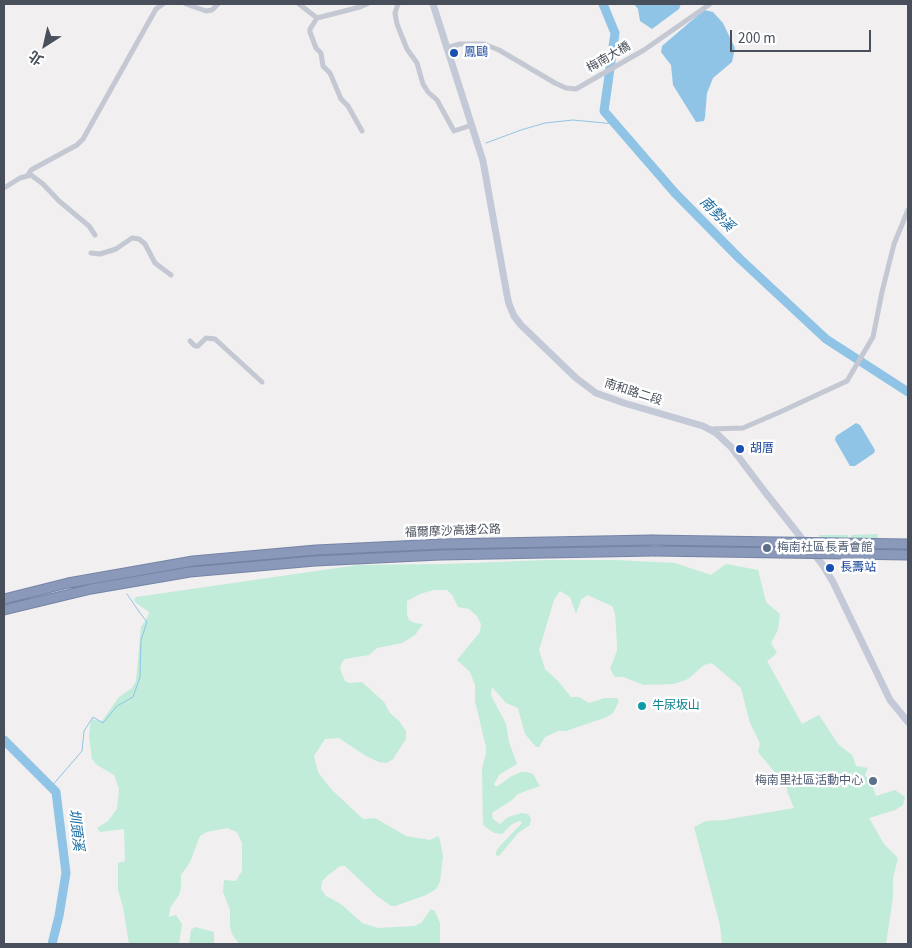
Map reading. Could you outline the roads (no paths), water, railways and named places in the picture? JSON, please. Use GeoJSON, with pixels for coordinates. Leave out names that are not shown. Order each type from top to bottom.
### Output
{"type":"FeatureCollection","features":[{"type":"Feature","properties":{"kind":"highway","name":"福爾摩沙高速公路"},"geometry":{"type":"LineString","coordinates":[[4,599],[68,583],[193,561],[316,550],[442,544],[651,540],[908,544]]}},
{"type":"Feature","properties":{"kind":"highway","name":"福爾摩沙高速公路"},"geometry":{"type":"LineString","coordinates":[[4,610],[91,589],[190,572],[315,561],[440,555],[654,551],[908,556]]}},
{"type":"Feature","properties":{"kind":"main road","name":"南和路二段"},"geometry":{"type":"LineString","coordinates":[[433,4],[483,161],[507,295],[514,316],[576,378],[596,392],[624,403],[710,429],[731,447],[822,564],[833,582],[890,700],[908,722]]}},
{"type":"Feature","properties":{"kind":"street"},"geometry":{"type":"LineString","coordinates":[[4,188],[28,175],[31,170],[83,139],[156,9],[163,4]]}},
{"type":"Feature","properties":{"kind":"street"},"geometry":{"type":"LineString","coordinates":[[186,4],[206,11],[212,10],[218,4]]}},
{"type":"Feature","properties":{"kind":"street"},"geometry":{"type":"LineString","coordinates":[[299,4],[317,18]]}},
{"type":"Feature","properties":{"kind":"street"},"geometry":{"type":"LineString","coordinates":[[362,130],[348,106],[340,99],[330,74],[323,66],[321,52],[316,48],[310,29],[317,18],[367,4]]}},
{"type":"Feature","properties":{"kind":"street"},"geometry":{"type":"LineString","coordinates":[[398,4],[395,13],[397,24],[407,50],[417,63],[428,92],[437,100],[454,131],[472,125]]}},
{"type":"Feature","properties":{"kind":"street","name":"梅南大橋"},"geometry":{"type":"LineString","coordinates":[[446,48],[460,44],[484,44],[499,50],[555,83],[566,88],[576,88],[644,50],[710,4]]}},
{"type":"Feature","properties":{"kind":"street"},"geometry":{"type":"LineString","coordinates":[[28,175],[31,175],[43,184],[59,201],[89,226],[95,235]]}},
{"type":"Feature","properties":{"kind":"street"},"geometry":{"type":"LineString","coordinates":[[710,429],[743,428],[847,381],[873,337],[894,244],[908,210]]}},
{"type":"Feature","properties":{"kind":"street"},"geometry":{"type":"LineString","coordinates":[[91,253],[100,254],[116,249],[132,238],[139,239],[145,244],[155,263],[170,275]]}},
{"type":"Feature","properties":{"kind":"street"},"geometry":{"type":"LineString","coordinates":[[190,342],[198,346],[206,338],[214,339],[262,382]]}},
{"type":"Feature","properties":{"kind":"water"},"geometry":{"type":"Polygon","coordinates":[[[634,4],[681,4],[679,9],[652,29],[640,21],[638,9],[634,4]]]}},
{"type":"Feature","properties":{"kind":"water"},"geometry":{"type":"Polygon","coordinates":[[[704,10],[713,12],[723,23],[735,48],[732,62],[713,78],[707,93],[704,121],[696,122],[673,85],[671,65],[661,52],[662,46],[704,10]]]}},
{"type":"Feature","properties":{"kind":"water"},"geometry":{"type":"Polygon","coordinates":[[[856,423],[860,425],[875,450],[874,453],[855,466],[850,466],[835,440],[836,436],[856,423]]]}},
{"type":"Feature","properties":{"kind":"waterway","name":"南勢溪"},"geometry":{"type":"LineString","coordinates":[[603,4],[615,33],[604,111],[675,193],[740,259],[826,339],[908,392]]}},
{"type":"Feature","properties":{"kind":"waterway"},"geometry":{"type":"LineString","coordinates":[[486,143],[545,123],[573,120],[615,124]]}},
{"type":"Feature","properties":{"kind":"waterway"},"geometry":{"type":"LineString","coordinates":[[51,787],[82,751],[84,731],[93,717],[103,723],[117,706],[133,697],[140,677],[141,640],[147,622],[127,594]]}},
{"type":"Feature","properties":{"kind":"waterway","name":"圳頭溪"},"geometry":{"type":"LineString","coordinates":[[4,740],[56,792],[66,873],[52,944]]}},
{"type":"Feature","properties":{"kind":"place","name":"鳳鷗"},"geometry":{"type":"Point","coordinates":[454,53]}},
{"type":"Feature","properties":{"kind":"place","name":"胡厝"},"geometry":{"type":"Point","coordinates":[740,449]}},
{"type":"Feature","properties":{"kind":"place","name":"梅南社區長青會館"},"geometry":{"type":"Point","coordinates":[767,548]}},
{"type":"Feature","properties":{"kind":"place","name":"長壽站"},"geometry":{"type":"Point","coordinates":[830,568]}},
{"type":"Feature","properties":{"kind":"place","name":"牛尿坂山"},"geometry":{"type":"Point","coordinates":[642,706]}},
{"type":"Feature","properties":{"kind":"place","name":"梅南里社區活動中心"},"geometry":{"type":"Point","coordinates":[873,781]}}]}
